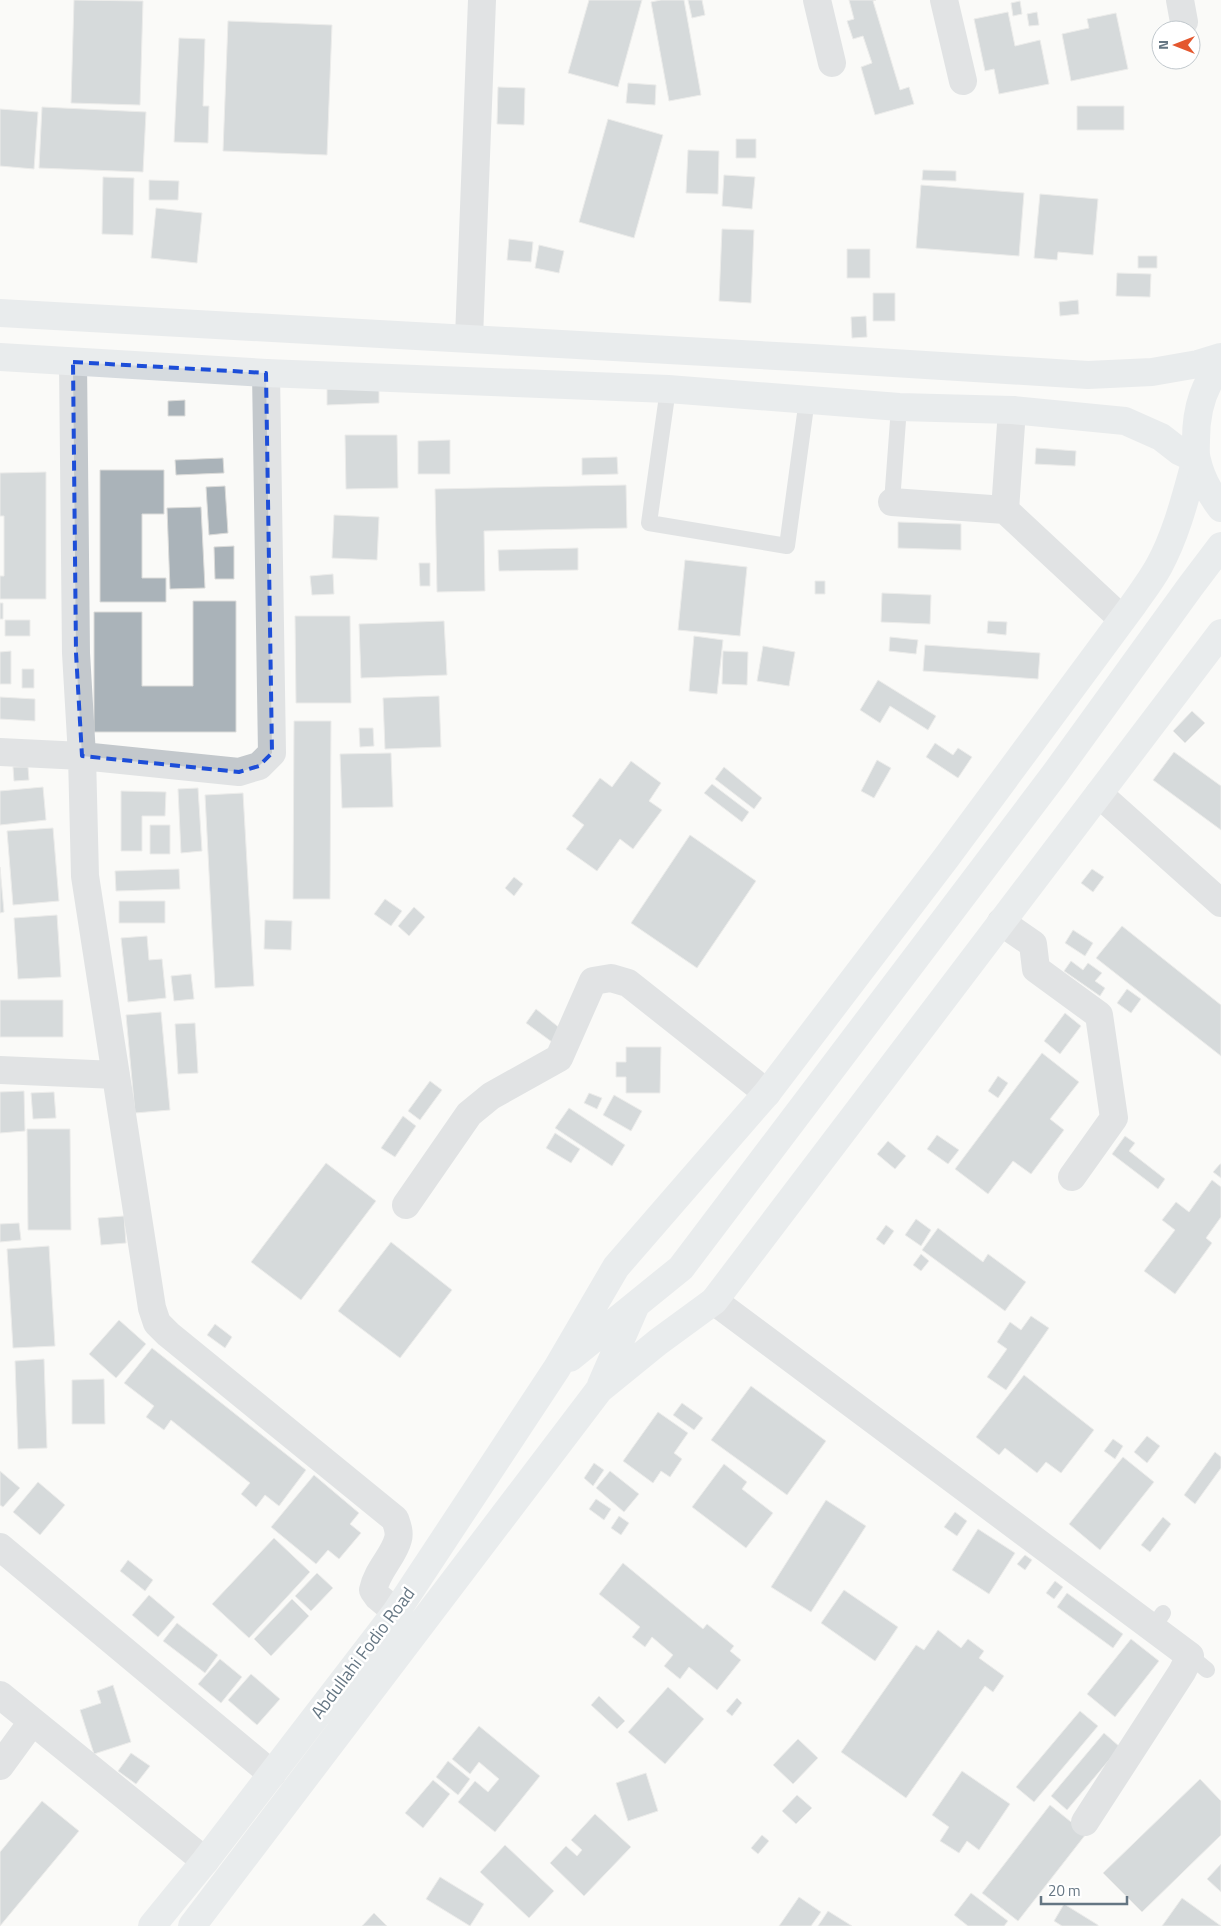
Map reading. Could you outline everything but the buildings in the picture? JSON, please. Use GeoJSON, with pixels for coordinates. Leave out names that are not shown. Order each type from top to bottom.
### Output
{"type":"FeatureCollection","features":[{"type":"Feature","properties":{"kind":"main road"},"geometry":{"type":"LineString","coordinates":[[0,313],[469,338],[1088,376],[1152,372],[1191,366],[1221,357]]}},
{"type":"Feature","properties":{"kind":"main road"},"geometry":{"type":"LineString","coordinates":[[0,357],[266,373],[668,390],[899,407],[1012,410],[1125,421],[1161,437],[1196,459],[1209,491],[1221,508]]}},
{"type":"Feature","properties":{"kind":"main road"},"geometry":{"type":"LineString","coordinates":[[557,1368],[616,1266],[768,1093],[946,858],[1149,582],[1166,551],[1181,511],[1196,459],[1197,422],[1201,397],[1211,378],[1221,365]]}},
{"type":"Feature","properties":{"kind":"main road"},"geometry":{"type":"LineString","coordinates":[[557,1368],[681,1268],[1054,775],[1221,546]]}},
{"type":"Feature","properties":{"kind":"main road"},"geometry":{"type":"LineString","coordinates":[[599,1390],[714,1300],[1221,632]]}},
{"type":"Feature","properties":{"kind":"main road"},"geometry":{"type":"LineString","coordinates":[[599,1390],[637,1304]]}},
{"type":"Feature","properties":{"kind":"main road","name":"Abdullahi Fodio Road"},"geometry":{"type":"LineString","coordinates":[[152,1926],[205,1861],[396,1612],[557,1368]]}},
{"type":"Feature","properties":{"kind":"main road","name":"Abdullahi Fodio Road"},"geometry":{"type":"LineString","coordinates":[[192,1926],[599,1390]]}},
{"type":"Feature","properties":{"kind":"street"},"geometry":{"type":"LineString","coordinates":[[469,338],[482,0]]}},
{"type":"Feature","properties":{"kind":"street"},"geometry":{"type":"LineString","coordinates":[[817,0],[832,63]]}},
{"type":"Feature","properties":{"kind":"street"},"geometry":{"type":"LineString","coordinates":[[944,0],[963,81]]}},
{"type":"Feature","properties":{"kind":"street"},"geometry":{"type":"LineString","coordinates":[[74,362],[76,653],[82,756],[85,876],[152,1308],[157,1323],[395,1519],[399,1528],[399,1538],[375,1581],[373,1590],[378,1597],[396,1612]]}},
{"type":"Feature","properties":{"kind":"street"},"geometry":{"type":"LineString","coordinates":[[0,752],[82,756],[239,772],[259,766],[272,752],[266,373]]}},
{"type":"Feature","properties":{"kind":"street"},"geometry":{"type":"LineString","coordinates":[[1005,510],[1012,410]]}},
{"type":"Feature","properties":{"kind":"street"},"geometry":{"type":"LineString","coordinates":[[892,502],[1005,510],[1122,619]]}},
{"type":"Feature","properties":{"kind":"street"},"geometry":{"type":"LineString","coordinates":[[1099,794],[1221,903]]}},
{"type":"Feature","properties":{"kind":"street"},"geometry":{"type":"LineString","coordinates":[[1001,922],[1033,944],[1036,969],[1099,1015],[1114,1118],[1072,1177]]}},
{"type":"Feature","properties":{"kind":"street"},"geometry":{"type":"LineString","coordinates":[[406,1205],[469,1114],[491,1096],[559,1058],[594,981],[611,978],[628,983],[768,1093]]}},
{"type":"Feature","properties":{"kind":"street"},"geometry":{"type":"LineString","coordinates":[[0,1070],[116,1074]]}},
{"type":"Feature","properties":{"kind":"street"},"geometry":{"type":"LineString","coordinates":[[714,1300],[1157,1621],[1198,1663],[1182,1672],[1085,1822]]}},
{"type":"Feature","properties":{"kind":"street"},"geometry":{"type":"LineString","coordinates":[[0,1547],[272,1774]]}},
{"type":"Feature","properties":{"kind":"street"},"geometry":{"type":"LineString","coordinates":[[0,1695],[205,1861]]}},
{"type":"Feature","properties":{"kind":"street"},"geometry":{"type":"LineString","coordinates":[[0,1766],[32,1722]]}},
{"type":"Feature","properties":{"kind":"lane"},"geometry":{"type":"LineString","coordinates":[[668,390],[649,523],[787,546],[807,399]]}},
{"type":"Feature","properties":{"kind":"lane"},"geometry":{"type":"LineString","coordinates":[[892,502],[899,407]]}},
{"type":"Feature","properties":{"kind":"highlighted area"},"geometry":{"type":"Polygon","coordinates":[[[73,362],[266,373],[272,753],[259,766],[239,772],[82,756],[76,653],[73,362]]]}}]}
